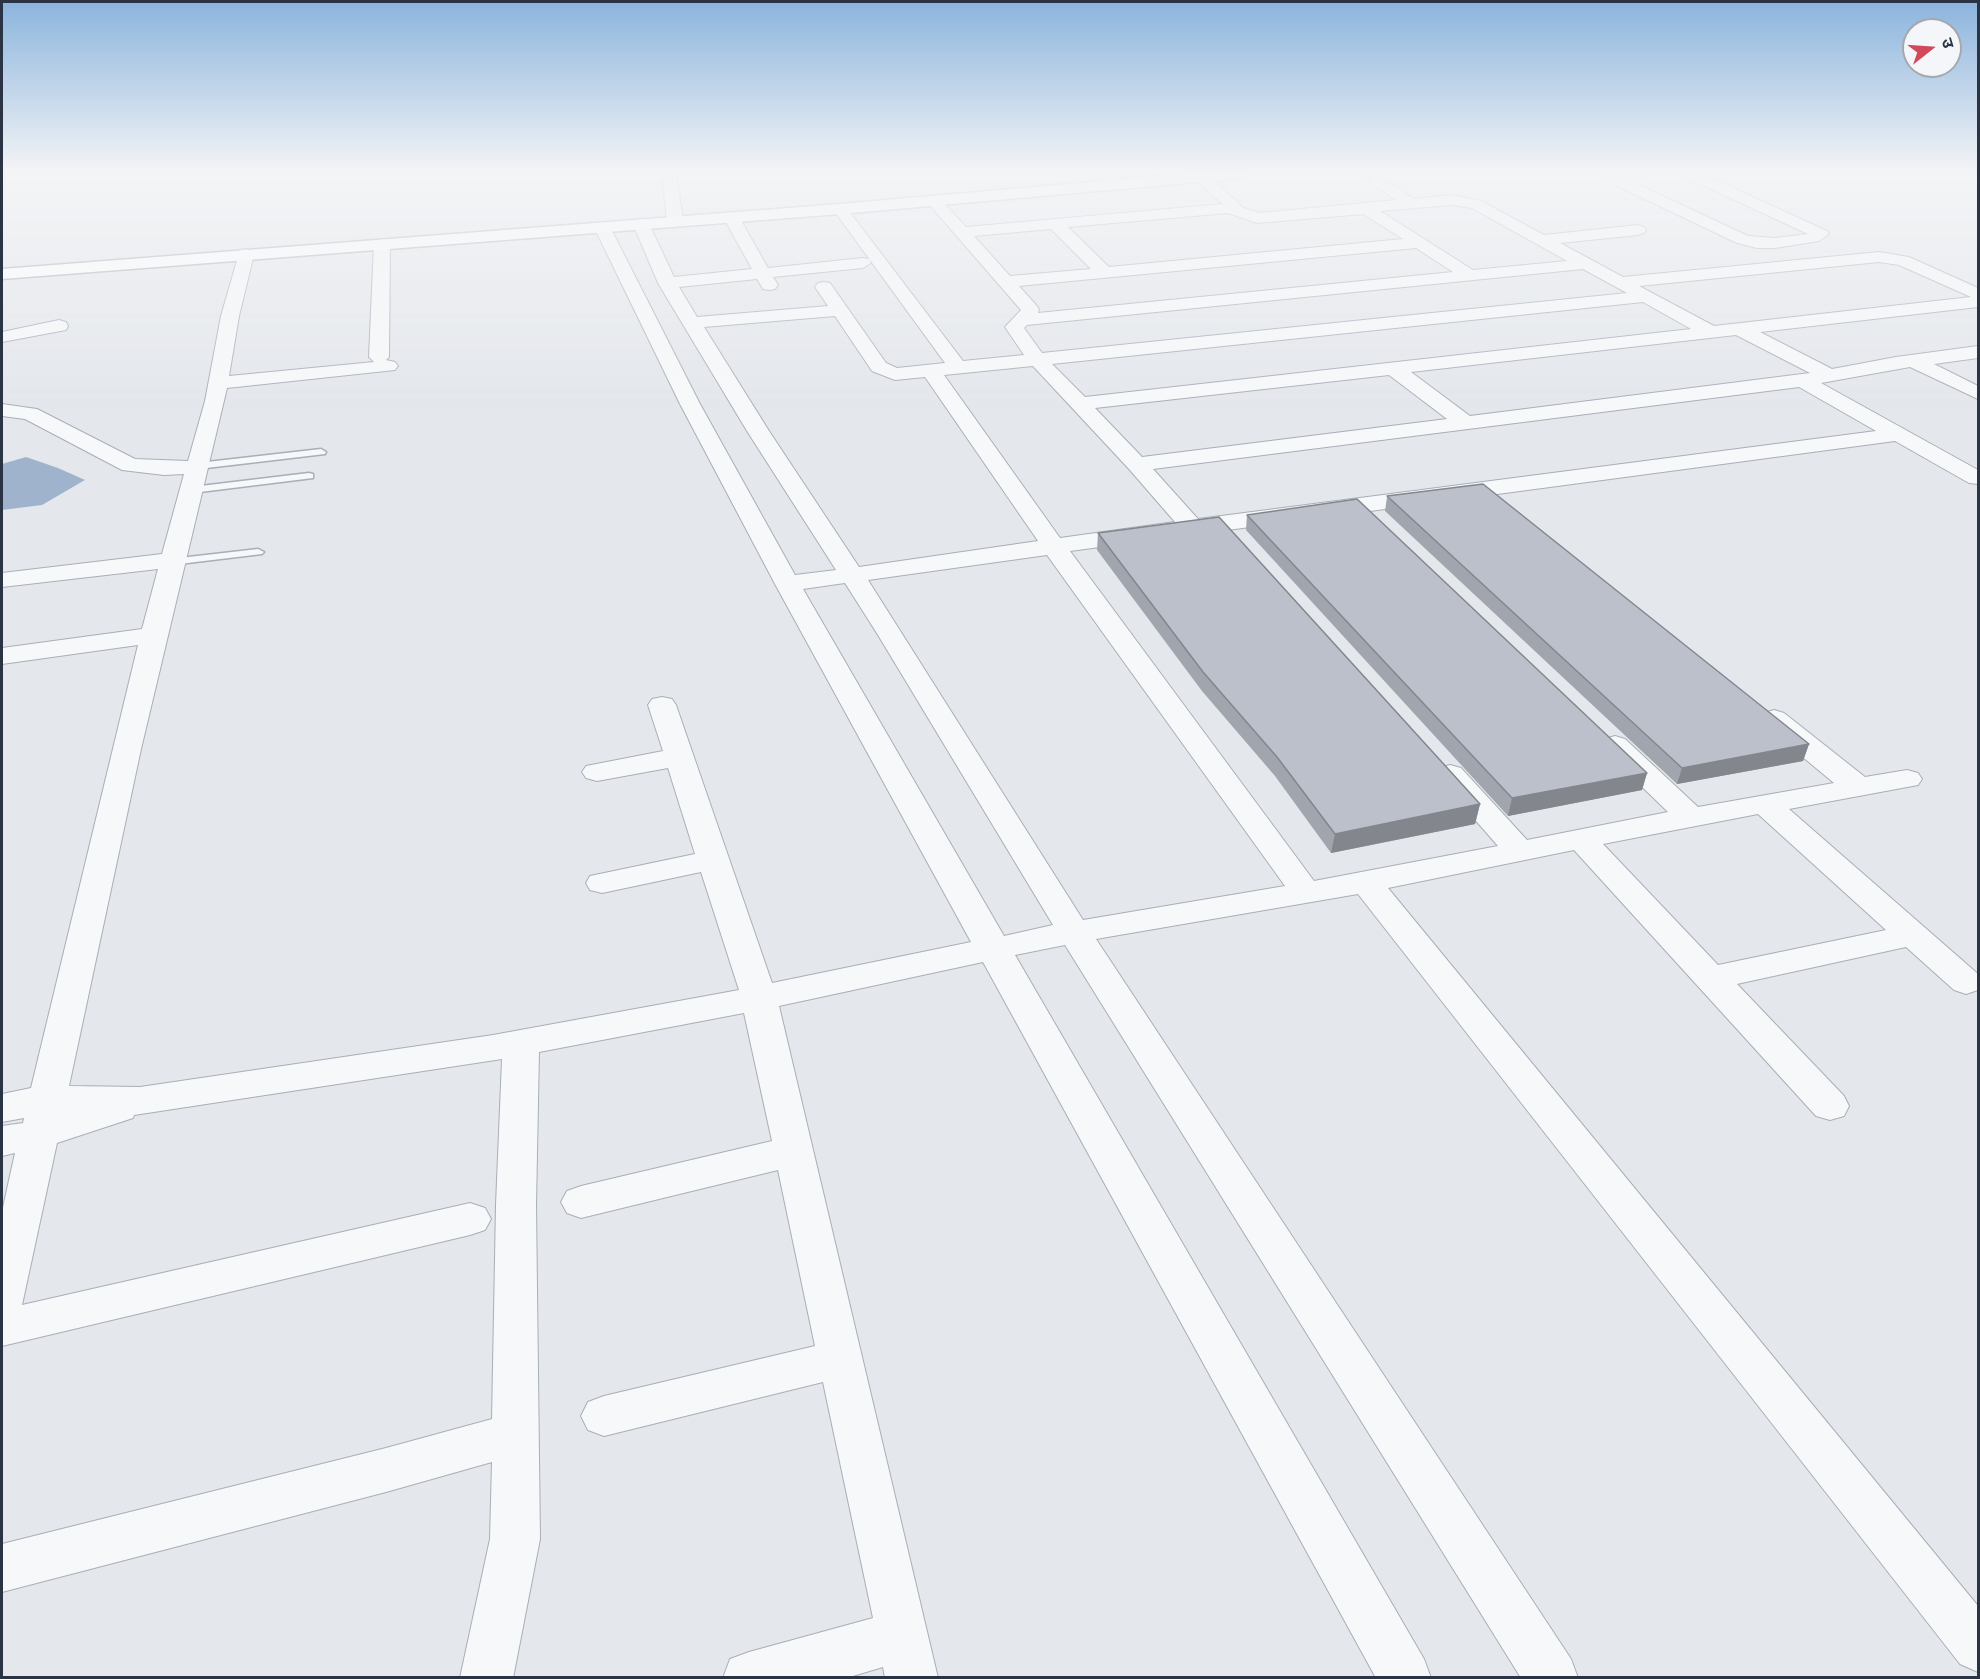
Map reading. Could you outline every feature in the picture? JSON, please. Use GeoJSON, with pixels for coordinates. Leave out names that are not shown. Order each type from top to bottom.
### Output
{"type":"FeatureCollection","features":[{"type":"Feature","properties":{"kind":"street"},"geometry":{"type":"LineString","coordinates":[[2,274],[282,251]]}},
{"type":"Feature","properties":{"kind":"street"},"geometry":{"type":"LineString","coordinates":[[217,383],[383,362],[382,251]]}},
{"type":"Feature","properties":{"kind":"street"},"geometry":{"type":"LineString","coordinates":[[615,251],[690,404],[787,584],[1405,1677]]}},
{"type":"Feature","properties":{"kind":"street"},"geometry":{"type":"LineString","coordinates":[[653,251],[667,283],[758,431],[852,575],[1074,932],[1552,1677]]}},
{"type":"Feature","properties":{"kind":"street"},"geometry":{"type":"LineString","coordinates":[[750,251],[766,279]]}},
{"type":"Feature","properties":{"kind":"street"},"geometry":{"type":"LineString","coordinates":[[871,251],[958,368]]}},
{"type":"Feature","properties":{"kind":"street"},"geometry":{"type":"LineString","coordinates":[[979,251],[1030,309],[1029,315],[1014,327],[1037,359],[1137,464],[1192,527]]}},
{"type":"Feature","properties":{"kind":"street"},"geometry":{"type":"LineString","coordinates":[[1083,251],[1103,271]]}},
{"type":"Feature","properties":{"kind":"street"},"geometry":{"type":"LineString","coordinates":[[1007,282],[1323,251]]}},
{"type":"Feature","properties":{"kind":"street"},"geometry":{"type":"LineString","coordinates":[[1431,251],[1469,275]]}},
{"type":"Feature","properties":{"kind":"street"},"geometry":{"type":"LineString","coordinates":[[1561,251],[1709,331]]}},
{"type":"Feature","properties":{"kind":"street"},"geometry":{"type":"LineString","coordinates":[[1777,251],[1804,264]]}},
{"type":"Feature","properties":{"kind":"street"},"geometry":{"type":"LineString","coordinates":[[2,1301],[153,635],[198,467],[230,316],[246,254]]}},
{"type":"Feature","properties":{"kind":"street"},"geometry":{"type":"LineString","coordinates":[[1618,282],[1888,258],[1903,261],[1978,294]]}},
{"type":"Feature","properties":{"kind":"street"},"geometry":{"type":"LineString","coordinates":[[667,283],[766,279],[863,263]]}},
{"type":"Feature","properties":{"kind":"street"},"geometry":{"type":"LineString","coordinates":[[1022,320],[1583,264]]}},
{"type":"Feature","properties":{"kind":"street"},"geometry":{"type":"LineString","coordinates":[[824,287],[879,367],[895,374],[1644,297]]}},
{"type":"Feature","properties":{"kind":"street"},"geometry":{"type":"LineString","coordinates":[[1220,300],[1263,337]]}},
{"type":"Feature","properties":{"kind":"street"},"geometry":{"type":"LineString","coordinates":[[1078,404],[1978,302]]}},
{"type":"Feature","properties":{"kind":"street"},"geometry":{"type":"LineString","coordinates":[[692,323],[841,310]]}},
{"type":"Feature","properties":{"kind":"street"},"geometry":{"type":"LineString","coordinates":[[2,337],[59,326]]}},
{"type":"Feature","properties":{"kind":"street"},"geometry":{"type":"LineString","coordinates":[[1737,328],[1830,376]]}},
{"type":"Feature","properties":{"kind":"street"},"geometry":{"type":"LineString","coordinates":[[1305,333],[1322,346]]}},
{"type":"Feature","properties":{"kind":"street"},"geometry":{"type":"LineString","coordinates":[[1137,464],[1802,381],[1978,352]]}},
{"type":"Feature","properties":{"kind":"street"},"geometry":{"type":"LineString","coordinates":[[1339,359],[1356,372]]}},
{"type":"Feature","properties":{"kind":"street"},"geometry":{"type":"LineString","coordinates":[[1913,361],[1978,393]]}},
{"type":"Feature","properties":{"kind":"street"},"geometry":{"type":"LineString","coordinates":[[1393,368],[1464,422]]}},
{"type":"Feature","properties":{"kind":"street"},"geometry":{"type":"LineString","coordinates":[[931,371],[1054,546],[1306,892]]}},
{"type":"Feature","properties":{"kind":"street"},"geometry":{"type":"LineString","coordinates":[[1802,381],[1977,478]]}},
{"type":"Feature","properties":{"kind":"street"},"geometry":{"type":"LineString","coordinates":[[2,410],[30,412],[130,465],[164,468],[198,467]]}},
{"type":"Feature","properties":{"kind":"street"},"geometry":{"type":"LineString","coordinates":[[787,584],[1192,527],[1899,434]]}},
{"type":"Feature","properties":{"kind":"street"},"geometry":{"type":"LineString","coordinates":[[1485,488],[1513,511]]}},
{"type":"Feature","properties":{"kind":"street"},"geometry":{"type":"LineString","coordinates":[[1362,505],[1388,530]]}},
{"type":"Feature","properties":{"kind":"street"},"geometry":{"type":"LineString","coordinates":[[1224,523],[1248,550]]}},
{"type":"Feature","properties":{"kind":"street"},"geometry":{"type":"LineString","coordinates":[[2,580],[171,561]]}},
{"type":"Feature","properties":{"kind":"street"},"geometry":{"type":"LineString","coordinates":[[3,661],[153,635]]}},
{"type":"Feature","properties":{"kind":"street"},"geometry":{"type":"LineString","coordinates":[[1755,704],[1857,786]]}},
{"type":"Feature","properties":{"kind":"street"},"geometry":{"type":"LineString","coordinates":[[662,705],[759,998],[907,1656],[749,1677]]}},
{"type":"Feature","properties":{"kind":"street"},"geometry":{"type":"LineString","coordinates":[[1596,726],[1690,817]]}},
{"type":"Feature","properties":{"kind":"street"},"geometry":{"type":"LineString","coordinates":[[1432,753],[1520,851]]}},
{"type":"Feature","properties":{"kind":"street"},"geometry":{"type":"LineString","coordinates":[[597,772],[680,757]]}},
{"type":"Feature","properties":{"kind":"street"},"geometry":{"type":"LineString","coordinates":[[2,1108],[44,1116],[521,1043],[759,998],[1074,932],[1366,882],[1690,817],[1907,779]]}},
{"type":"Feature","properties":{"kind":"street"},"geometry":{"type":"LineString","coordinates":[[1766,805],[1966,982]]}},
{"type":"Feature","properties":{"kind":"street"},"geometry":{"type":"LineString","coordinates":[[1581,839],[1830,1106]]}},
{"type":"Feature","properties":{"kind":"street"},"geometry":{"type":"LineString","coordinates":[[602,883],[714,860]]}},
{"type":"Feature","properties":{"kind":"street"},"geometry":{"type":"LineString","coordinates":[[1366,882],[1978,1646]]}},
{"type":"Feature","properties":{"kind":"street"},"geometry":{"type":"LineString","coordinates":[[1710,978],[1913,935]]}},
{"type":"Feature","properties":{"kind":"street"},"geometry":{"type":"LineString","coordinates":[[486,1677],[515,1539],[516,1205],[521,1043]]}},
{"type":"Feature","properties":{"kind":"street"},"geometry":{"type":"LineString","coordinates":[[2,1141],[44,1116]]}},
{"type":"Feature","properties":{"kind":"street"},"geometry":{"type":"LineString","coordinates":[[581,1202],[793,1151]]}},
{"type":"Feature","properties":{"kind":"street"},"geometry":{"type":"LineString","coordinates":[[2,1328],[470,1219]]}},
{"type":"Feature","properties":{"kind":"street"},"geometry":{"type":"LineString","coordinates":[[604,1416],[840,1359]]}},
{"type":"Feature","properties":{"kind":"street"},"geometry":{"type":"LineString","coordinates":[[2,1568],[386,1470],[515,1434]]}},
{"type":"Feature","properties":{"kind":"lane"},"geometry":{"type":"LineString","coordinates":[[198,467],[321,452]]}},
{"type":"Feature","properties":{"kind":"lane"},"geometry":{"type":"LineString","coordinates":[[192,490],[309,476]]}},
{"type":"Feature","properties":{"kind":"lane"},"geometry":{"type":"LineString","coordinates":[[171,561],[258,552]]}},
{"type":"Feature","properties":{"kind":"water"},"geometry":{"type":"Polygon","coordinates":[[[26,457],[85,480],[42,505],[2,510],[2,464],[26,457]]]}},
{"type":"Feature","properties":{"kind":"building"},"geometry":{"type":"Polygon","coordinates":[[[1483,484],[1809,744],[1682,768],[1387,496],[1483,484]]]}},
{"type":"Feature","properties":{"kind":"building"},"geometry":{"type":"Polygon","coordinates":[[[1357,499],[1647,773],[1512,798],[1247,515],[1357,499]]]}},
{"type":"Feature","properties":{"kind":"building"},"geometry":{"type":"Polygon","coordinates":[[[1219,517],[1480,804],[1335,834],[1277,757],[1203,672],[1098,533],[1219,517]]]}}]}
